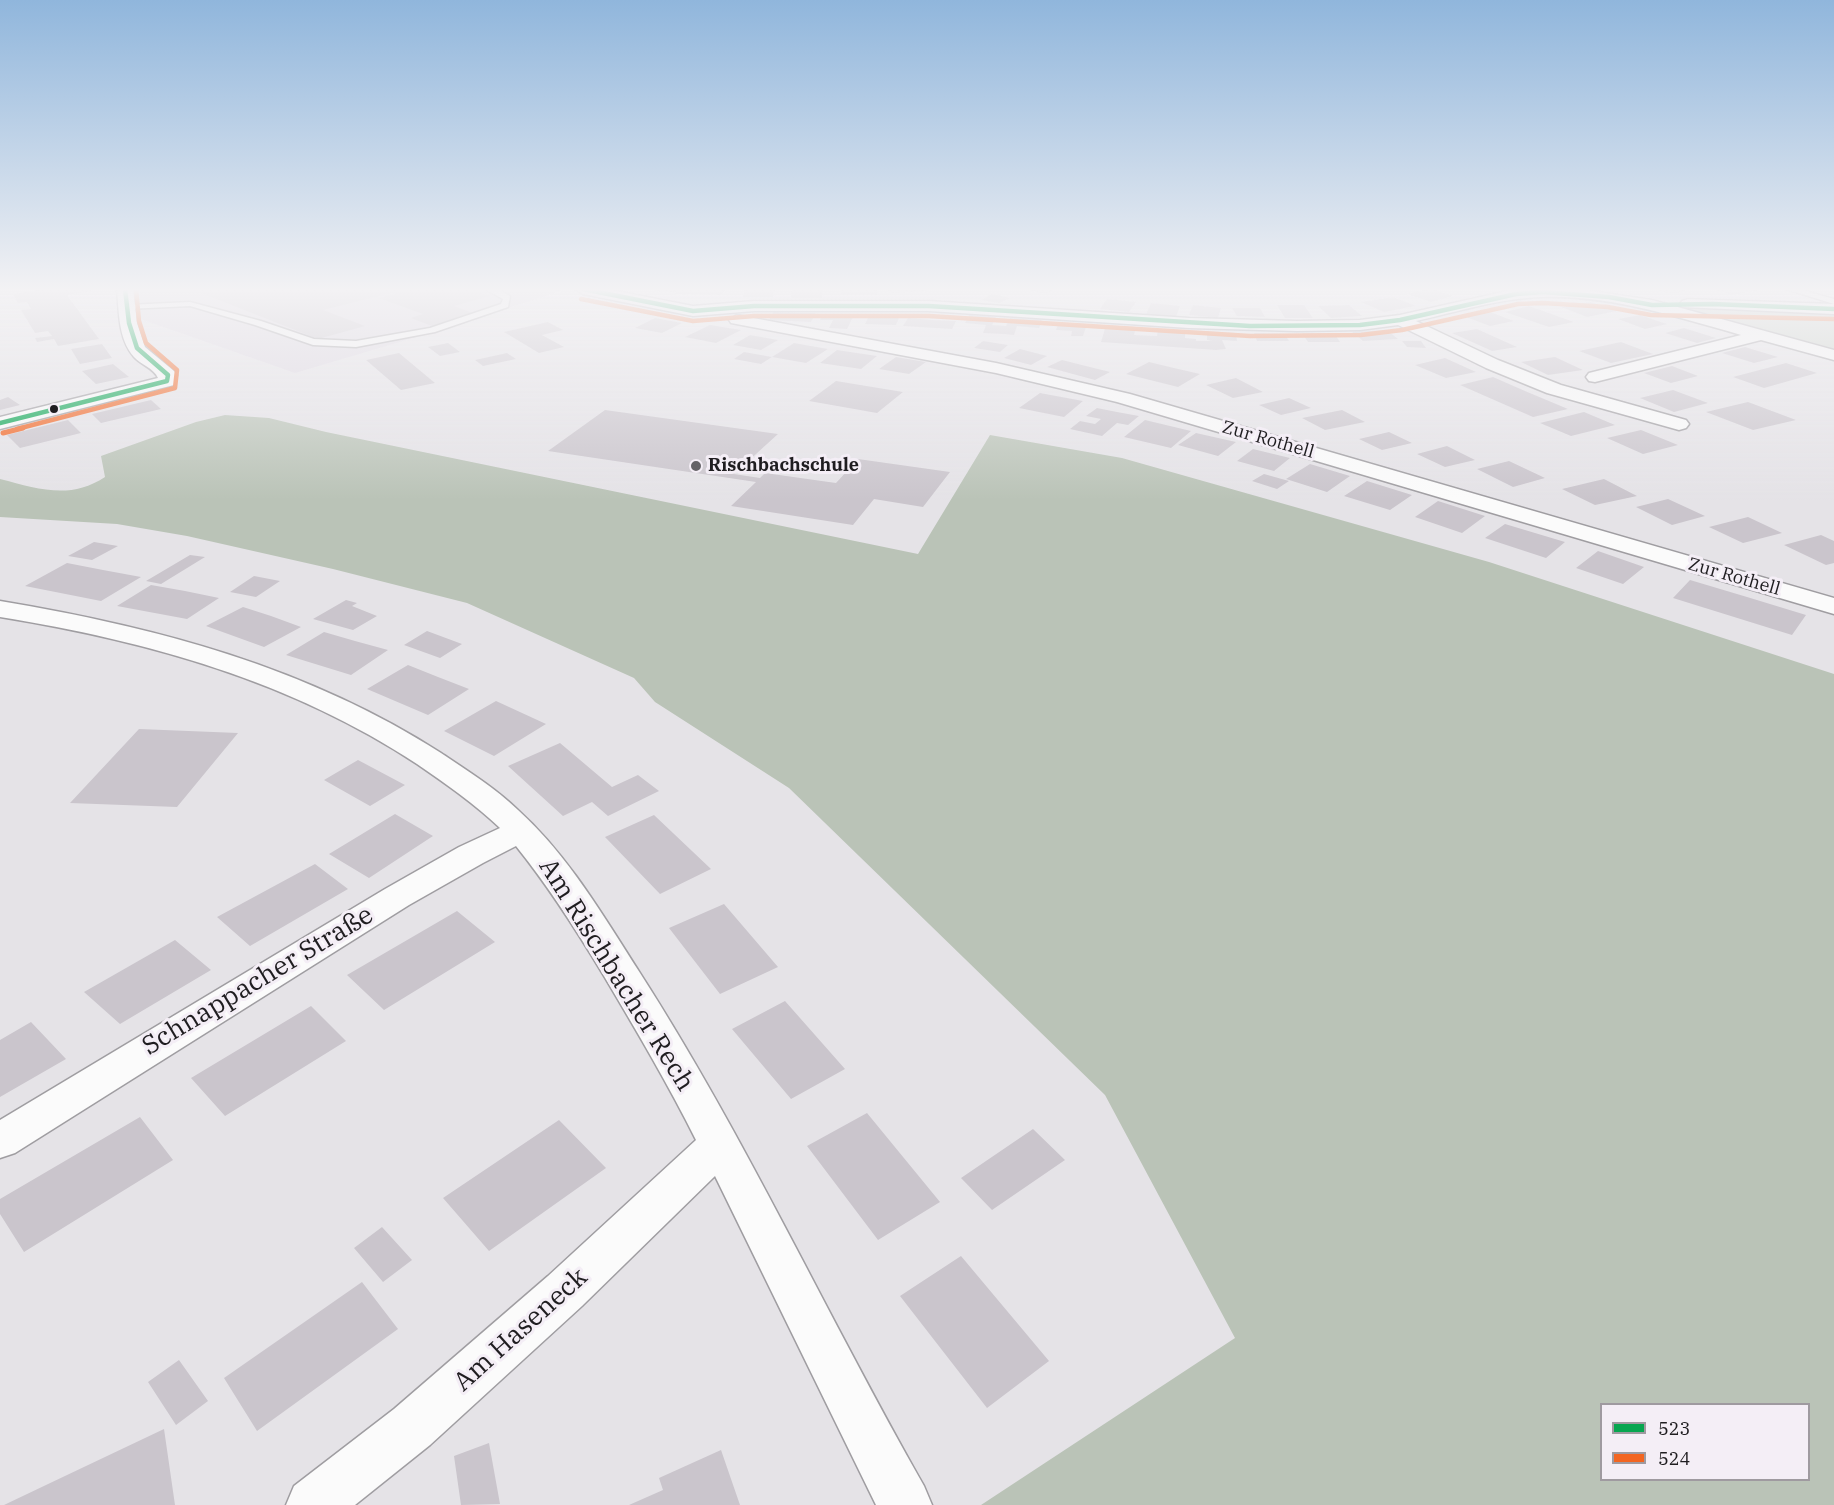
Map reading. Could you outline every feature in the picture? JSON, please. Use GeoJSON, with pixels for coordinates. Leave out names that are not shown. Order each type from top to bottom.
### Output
{"type":"FeatureCollection","features":[{"type":"Feature","properties":{"kind":"street"},"geometry":{"type":"LineString","coordinates":[[0,423],[166,381],[168,375],[161,366],[150,359]]}},
{"type":"Feature","properties":{"kind":"street","name":"Zur Rothell"},"geometry":{"type":"LineString","coordinates":[[949,359],[1123,398],[1834,606]]}},
{"type":"Feature","properties":{"kind":"street"},"geometry":{"type":"LineString","coordinates":[[1482,359],[1554,389],[1679,424]]}},
{"type":"Feature","properties":{"kind":"street"},"geometry":{"type":"LineString","coordinates":[[1595,377],[1665,359]]}},
{"type":"Feature","properties":{"kind":"street","name":"Am Rischbacher Rech"},"geometry":{"type":"LineString","coordinates":[[0,609],[107,627],[182,647],[250,669],[342,708],[420,752],[476,791],[521,831],[573,897],[650,1018],[719,1144],[905,1505]]}},
{"type":"Feature","properties":{"kind":"street","name":"Schnappacher Straße"},"geometry":{"type":"LineString","coordinates":[[0,1141],[397,897],[471,855],[521,831]]}},
{"type":"Feature","properties":{"kind":"street","name":"Am Haseneck"},"geometry":{"type":"LineString","coordinates":[[313,1505],[420,1420],[565,1291],[719,1144]]}},
{"type":"Feature","properties":{"kind":"shaded area"},"geometry":{"type":"Polygon","coordinates":[[[256,359],[342,359],[295,373],[256,359]]]}},
{"type":"Feature","properties":{"kind":"shaded area"},"geometry":{"type":"Polygon","coordinates":[[[225,415],[269,418],[326,432],[918,554],[990,435],[1122,458],[1489,562],[1834,674],[1834,1505],[981,1505],[1235,1338],[1105,1095],[789,788],[655,702],[634,678],[467,603],[333,569],[187,536],[117,524],[0,517],[0,479],[41,489],[79,488],[105,477],[101,456],[196,422],[225,415]]]}},
{"type":"Feature","properties":{"kind":"building"},"geometry":{"type":"Polygon","coordinates":[[[77,359],[105,359],[80,364],[77,359]]]}},
{"type":"Feature","properties":{"kind":"building"},"geometry":{"type":"Polygon","coordinates":[[[406,359],[435,383],[401,390],[366,360],[406,359]]]}},
{"type":"Feature","properties":{"kind":"building"},"geometry":{"type":"Polygon","coordinates":[[[479,359],[515,359],[483,366],[475,360],[479,359]]]}},
{"type":"Feature","properties":{"kind":"building"},"geometry":{"type":"Polygon","coordinates":[[[735,359],[768,359],[761,364],[735,359]]]}},
{"type":"Feature","properties":{"kind":"building"},"geometry":{"type":"Polygon","coordinates":[[[785,359],[812,359],[806,363],[785,359]]]}},
{"type":"Feature","properties":{"kind":"building"},"geometry":{"type":"Polygon","coordinates":[[[825,359],[873,359],[861,369],[820,363],[825,359]]]}},
{"type":"Feature","properties":{"kind":"building"},"geometry":{"type":"Polygon","coordinates":[[[893,359],[926,362],[909,374],[879,369],[893,359]]]}},
{"type":"Feature","properties":{"kind":"building"},"geometry":{"type":"Polygon","coordinates":[[[1009,359],[1041,359],[1031,365],[1009,359]]]}},
{"type":"Feature","properties":{"kind":"building"},"geometry":{"type":"Polygon","coordinates":[[[1448,359],[1476,372],[1446,378],[1415,365],[1448,359]]]}},
{"type":"Feature","properties":{"kind":"building"},"geometry":{"type":"Polygon","coordinates":[[[1560,359],[1583,370],[1548,375],[1521,362],[1560,359]]]}},
{"type":"Feature","properties":{"kind":"building"},"geometry":{"type":"Polygon","coordinates":[[[1601,359],[1629,359],[1611,363],[1601,359]]]}},
{"type":"Feature","properties":{"kind":"building"},"geometry":{"type":"Polygon","coordinates":[[[1742,359],[1769,359],[1754,363],[1742,359]]]}},
{"type":"Feature","properties":{"kind":"building"},"geometry":{"type":"Polygon","coordinates":[[[1062,360],[1110,372],[1095,380],[1047,367],[1062,360]]]}},
{"type":"Feature","properties":{"kind":"building"},"geometry":{"type":"Polygon","coordinates":[[[1149,362],[1200,374],[1178,387],[1126,374],[1149,362]]]}},
{"type":"Feature","properties":{"kind":"building"},"geometry":{"type":"Polygon","coordinates":[[[1786,363],[1817,373],[1764,388],[1733,377],[1786,363]]]}},
{"type":"Feature","properties":{"kind":"building"},"geometry":{"type":"Polygon","coordinates":[[[113,364],[129,377],[96,384],[82,371],[113,364]]]}},
{"type":"Feature","properties":{"kind":"building"},"geometry":{"type":"Polygon","coordinates":[[[1672,366],[1698,376],[1671,383],[1644,373],[1672,366]]]}},
{"type":"Feature","properties":{"kind":"building"},"geometry":{"type":"Polygon","coordinates":[[[1493,377],[1568,409],[1533,417],[1460,385],[1493,377]]]}},
{"type":"Feature","properties":{"kind":"building"},"geometry":{"type":"Polygon","coordinates":[[[1236,378],[1263,392],[1233,398],[1206,385],[1236,378]]]}},
{"type":"Feature","properties":{"kind":"building"},"geometry":{"type":"Polygon","coordinates":[[[836,381],[903,392],[877,413],[809,401],[836,381]]]}},
{"type":"Feature","properties":{"kind":"building"},"geometry":{"type":"Polygon","coordinates":[[[1673,390],[1708,403],[1674,412],[1640,398],[1673,390]]]}},
{"type":"Feature","properties":{"kind":"building"},"geometry":{"type":"Polygon","coordinates":[[[1040,393],[1083,401],[1064,417],[1019,408],[1040,393]]]}},
{"type":"Feature","properties":{"kind":"building"},"geometry":{"type":"Polygon","coordinates":[[[8,397],[20,405],[0,410],[0,400],[8,397]]]}},
{"type":"Feature","properties":{"kind":"building"},"geometry":{"type":"Polygon","coordinates":[[[1289,398],[1311,408],[1281,415],[1259,405],[1289,398]]]}},
{"type":"Feature","properties":{"kind":"building"},"geometry":{"type":"Polygon","coordinates":[[[151,400],[161,409],[101,423],[92,414],[151,400]]]}},
{"type":"Feature","properties":{"kind":"building"},"geometry":{"type":"Polygon","coordinates":[[[1748,402],[1796,420],[1753,430],[1706,412],[1748,402]]]}},
{"type":"Feature","properties":{"kind":"building"},"geometry":{"type":"Polygon","coordinates":[[[1097,408],[1139,416],[1128,425],[1117,423],[1102,436],[1070,429],[1080,421],[1095,424],[1101,419],[1086,416],[1097,408]]]}},
{"type":"Feature","properties":{"kind":"building","name":"Rischbachschule"},"geometry":{"type":"Polygon","coordinates":[[[605,410],[778,434],[734,474],[760,478],[765,473],[836,483],[858,459],[950,472],[923,507],[874,499],[853,525],[731,506],[756,482],[548,451],[605,410]]]}},
{"type":"Feature","properties":{"kind":"building"},"geometry":{"type":"Polygon","coordinates":[[[1342,410],[1365,422],[1325,430],[1302,418],[1342,410]]]}},
{"type":"Feature","properties":{"kind":"building"},"geometry":{"type":"Polygon","coordinates":[[[1584,412],[1615,425],[1571,436],[1540,423],[1584,412]]]}},
{"type":"Feature","properties":{"kind":"building"},"geometry":{"type":"Polygon","coordinates":[[[68,420],[81,433],[20,448],[7,435],[68,420]]]}},
{"type":"Feature","properties":{"kind":"building"},"geometry":{"type":"Polygon","coordinates":[[[1145,420],[1191,431],[1171,448],[1124,437],[1145,420]]]}},
{"type":"Feature","properties":{"kind":"building"},"geometry":{"type":"Polygon","coordinates":[[[1641,430],[1678,445],[1643,454],[1607,438],[1641,430]]]}},
{"type":"Feature","properties":{"kind":"building"},"geometry":{"type":"Polygon","coordinates":[[[1389,432],[1412,443],[1382,450],[1359,439],[1389,432]]]}},
{"type":"Feature","properties":{"kind":"building"},"geometry":{"type":"Polygon","coordinates":[[[1196,433],[1236,442],[1218,456],[1178,445],[1196,433]]]}},
{"type":"Feature","properties":{"kind":"building"},"geometry":{"type":"Polygon","coordinates":[[[1447,446],[1475,460],[1445,467],[1417,454],[1447,446]]]}},
{"type":"Feature","properties":{"kind":"building"},"geometry":{"type":"Polygon","coordinates":[[[1253,449],[1290,458],[1274,471],[1237,461],[1253,449]]]}},
{"type":"Feature","properties":{"kind":"building"},"geometry":{"type":"Polygon","coordinates":[[[1509,461],[1545,478],[1513,487],[1477,469],[1509,461]]]}},
{"type":"Feature","properties":{"kind":"building"},"geometry":{"type":"Polygon","coordinates":[[[1310,464],[1350,476],[1327,492],[1286,479],[1310,464]]]}},
{"type":"Feature","properties":{"kind":"building"},"geometry":{"type":"Polygon","coordinates":[[[1264,474],[1289,481],[1277,489],[1252,481],[1264,474]]]}},
{"type":"Feature","properties":{"kind":"building"},"geometry":{"type":"Polygon","coordinates":[[[1604,479],[1637,496],[1595,505],[1562,489],[1604,479]]]}},
{"type":"Feature","properties":{"kind":"building"},"geometry":{"type":"Polygon","coordinates":[[[1367,481],[1412,495],[1390,510],[1344,496],[1367,481]]]}},
{"type":"Feature","properties":{"kind":"building"},"geometry":{"type":"Polygon","coordinates":[[[1668,499],[1705,516],[1672,525],[1636,507],[1668,499]]]}},
{"type":"Feature","properties":{"kind":"building"},"geometry":{"type":"Polygon","coordinates":[[[1438,501],[1485,516],[1462,533],[1415,517],[1438,501]]]}},
{"type":"Feature","properties":{"kind":"building"},"geometry":{"type":"Polygon","coordinates":[[[1748,517],[1782,533],[1743,543],[1709,527],[1748,517]]]}},
{"type":"Feature","properties":{"kind":"building"},"geometry":{"type":"Polygon","coordinates":[[[1505,524],[1565,542],[1546,558],[1485,538],[1505,524]]]}},
{"type":"Feature","properties":{"kind":"building"},"geometry":{"type":"Polygon","coordinates":[[[1821,535],[1834,541],[1834,563],[1826,565],[1784,545],[1821,535]]]}},
{"type":"Feature","properties":{"kind":"building"},"geometry":{"type":"Polygon","coordinates":[[[94,542],[118,546],[92,560],[68,556],[94,542]]]}},
{"type":"Feature","properties":{"kind":"building"},"geometry":{"type":"Polygon","coordinates":[[[1598,551],[1644,567],[1623,584],[1576,568],[1598,551]]]}},
{"type":"Feature","properties":{"kind":"building"},"geometry":{"type":"Polygon","coordinates":[[[190,555],[205,557],[161,584],[146,581],[190,555]]]}},
{"type":"Feature","properties":{"kind":"building"},"geometry":{"type":"Polygon","coordinates":[[[67,563],[141,577],[101,601],[25,586],[67,563]]]}},
{"type":"Feature","properties":{"kind":"building"},"geometry":{"type":"Polygon","coordinates":[[[254,576],[280,581],[256,597],[230,592],[254,576]]]}},
{"type":"Feature","properties":{"kind":"building"},"geometry":{"type":"Polygon","coordinates":[[[1690,580],[1806,615],[1792,635],[1673,598],[1690,580]]]}},
{"type":"Feature","properties":{"kind":"building"},"geometry":{"type":"Polygon","coordinates":[[[151,585],[219,598],[187,619],[117,606],[151,585]]]}},
{"type":"Feature","properties":{"kind":"building"},"geometry":{"type":"Polygon","coordinates":[[[346,600],[357,603],[352,606],[377,616],[353,630],[313,619],[346,600]]]}},
{"type":"Feature","properties":{"kind":"building"},"geometry":{"type":"Polygon","coordinates":[[[243,607],[301,627],[264,647],[206,626],[243,607]]]}},
{"type":"Feature","properties":{"kind":"building"},"geometry":{"type":"Polygon","coordinates":[[[427,631],[462,644],[440,658],[404,645],[427,631]]]}},
{"type":"Feature","properties":{"kind":"building"},"geometry":{"type":"Polygon","coordinates":[[[324,632],[388,650],[351,675],[286,655],[324,632]]]}},
{"type":"Feature","properties":{"kind":"building"},"geometry":{"type":"Polygon","coordinates":[[[408,665],[469,689],[428,715],[367,689],[408,665]]]}},
{"type":"Feature","properties":{"kind":"building"},"geometry":{"type":"Polygon","coordinates":[[[496,701],[546,724],[494,756],[444,731],[496,701]]]}},
{"type":"Feature","properties":{"kind":"building"},"geometry":{"type":"Polygon","coordinates":[[[139,729],[238,733],[177,807],[70,803],[139,729]]]}},
{"type":"Feature","properties":{"kind":"building"},"geometry":{"type":"Polygon","coordinates":[[[560,743],[612,787],[638,775],[659,791],[608,816],[592,802],[563,816],[508,766],[560,743]]]}},
{"type":"Feature","properties":{"kind":"building"},"geometry":{"type":"Polygon","coordinates":[[[358,760],[405,785],[370,806],[324,780],[358,760]]]}},
{"type":"Feature","properties":{"kind":"building"},"geometry":{"type":"Polygon","coordinates":[[[395,814],[433,836],[369,878],[329,854],[395,814]]]}},
{"type":"Feature","properties":{"kind":"building"},"geometry":{"type":"Polygon","coordinates":[[[654,815],[711,869],[660,894],[605,837],[654,815]]]}},
{"type":"Feature","properties":{"kind":"building"},"geometry":{"type":"Polygon","coordinates":[[[315,864],[348,889],[250,946],[217,917],[315,864]]]}},
{"type":"Feature","properties":{"kind":"building"},"geometry":{"type":"Polygon","coordinates":[[[724,904],[778,967],[720,994],[669,928],[724,904]]]}},
{"type":"Feature","properties":{"kind":"building"},"geometry":{"type":"Polygon","coordinates":[[[457,911],[495,942],[384,1010],[347,975],[457,911]]]}},
{"type":"Feature","properties":{"kind":"building"},"geometry":{"type":"Polygon","coordinates":[[[175,940],[211,970],[120,1024],[84,992],[175,940]]]}},
{"type":"Feature","properties":{"kind":"building"},"geometry":{"type":"Polygon","coordinates":[[[785,1001],[845,1069],[791,1099],[732,1029],[785,1001]]]}},
{"type":"Feature","properties":{"kind":"building"},"geometry":{"type":"Polygon","coordinates":[[[311,1006],[346,1041],[225,1116],[191,1078],[311,1006]]]}},
{"type":"Feature","properties":{"kind":"building"},"geometry":{"type":"Polygon","coordinates":[[[31,1022],[66,1059],[0,1097],[0,1040],[31,1022]]]}},
{"type":"Feature","properties":{"kind":"building"},"geometry":{"type":"Polygon","coordinates":[[[867,1113],[940,1202],[878,1240],[807,1146],[867,1113]]]}},
{"type":"Feature","properties":{"kind":"building"},"geometry":{"type":"Polygon","coordinates":[[[140,1117],[173,1160],[24,1252],[0,1214],[0,1199],[140,1117]]]}},
{"type":"Feature","properties":{"kind":"building"},"geometry":{"type":"Polygon","coordinates":[[[559,1120],[606,1168],[489,1251],[443,1198],[559,1120]]]}},
{"type":"Feature","properties":{"kind":"building"},"geometry":{"type":"Polygon","coordinates":[[[1033,1129],[1065,1160],[992,1210],[961,1178],[1033,1129]]]}},
{"type":"Feature","properties":{"kind":"building"},"geometry":{"type":"Polygon","coordinates":[[[382,1227],[412,1260],[383,1282],[354,1248],[382,1227]]]}},
{"type":"Feature","properties":{"kind":"building"},"geometry":{"type":"Polygon","coordinates":[[[961,1256],[1049,1361],[987,1408],[900,1296],[961,1256]]]}},
{"type":"Feature","properties":{"kind":"building"},"geometry":{"type":"Polygon","coordinates":[[[362,1282],[398,1329],[257,1431],[224,1378],[362,1282]]]}},
{"type":"Feature","properties":{"kind":"building"},"geometry":{"type":"Polygon","coordinates":[[[179,1360],[208,1401],[176,1425],[148,1382],[179,1360]]]}},
{"type":"Feature","properties":{"kind":"building"},"geometry":{"type":"Polygon","coordinates":[[[164,1429],[175,1505],[4,1505],[46,1485],[164,1429]]]}},
{"type":"Feature","properties":{"kind":"building"},"geometry":{"type":"Polygon","coordinates":[[[489,1443],[500,1504],[461,1505],[454,1456],[489,1443]]]}},
{"type":"Feature","properties":{"kind":"building"},"geometry":{"type":"Polygon","coordinates":[[[721,1450],[740,1505],[629,1505],[663,1490],[659,1478],[721,1450]]]}},
{"type":"Feature","properties":{"kind":"transit line","name":"523"},"geometry":{"type":"LineString","coordinates":[[0,423],[167,381],[168,375],[150,359]]}},
{"type":"Feature","properties":{"kind":"transit line","name":"524"},"geometry":{"type":"LineString","coordinates":[[3,433],[175,388],[177,370],[165,359]]}},
{"type":"Feature","properties":{"kind":"place","name":"Rischbachschule"},"geometry":{"type":"Point","coordinates":[696,466]}}]}
